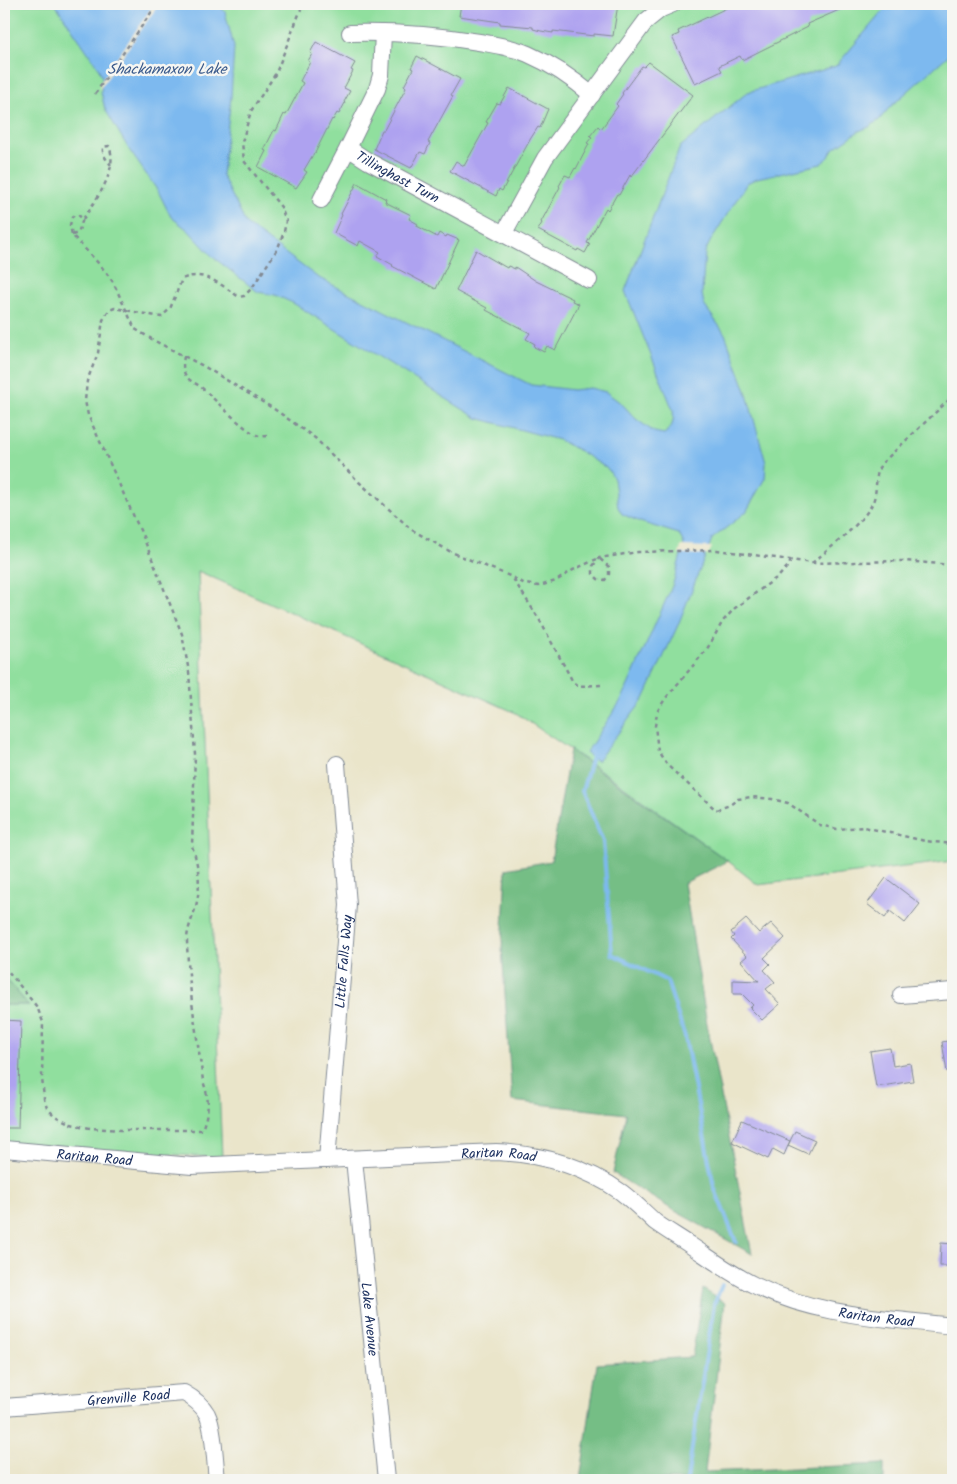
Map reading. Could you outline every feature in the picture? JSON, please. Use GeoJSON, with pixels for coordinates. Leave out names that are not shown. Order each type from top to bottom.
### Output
{"type":"FeatureCollection","features":[{"type":"Feature","properties":{"kind":"street"},"geometry":{"type":"LineString","coordinates":[[504,233],[545,158],[646,21],[662,9],[673,4]]}},
{"type":"Feature","properties":{"kind":"street","name":"Tillinghast Turn"},"geometry":{"type":"LineString","coordinates":[[383,32],[381,70],[377,89],[348,148],[368,161],[589,280]]}},
{"type":"Feature","properties":{"kind":"street"},"geometry":{"type":"LineString","coordinates":[[350,33],[411,33],[508,47],[554,67],[592,95]]}},
{"type":"Feature","properties":{"kind":"street"},"geometry":{"type":"LineString","coordinates":[[321,200],[348,148]]}},
{"type":"Feature","properties":{"kind":"street","name":"Little Falls Way"},"geometry":{"type":"LineString","coordinates":[[327,1160],[348,905],[337,764]]}},
{"type":"Feature","properties":{"kind":"street"},"geometry":{"type":"LineString","coordinates":[[900,996],[953,991]]}},
{"type":"Feature","properties":{"kind":"street","name":"Raritan Road"},"geometry":{"type":"LineString","coordinates":[[4,1150],[192,1166],[496,1152],[535,1156],[580,1170],[614,1188],[639,1206],[656,1222],[715,1262],[754,1285],[782,1297],[831,1311],[953,1326]]}},
{"type":"Feature","properties":{"kind":"street","name":"Lake Avenue"},"geometry":{"type":"LineString","coordinates":[[354,1159],[386,1480]]}},
{"type":"Feature","properties":{"kind":"street","name":"Grenville Road"},"geometry":{"type":"LineString","coordinates":[[4,1407],[184,1393],[193,1398],[207,1413],[210,1422],[217,1480]]}},
{"type":"Feature","properties":{"kind":"path"},"geometry":{"type":"LineString","coordinates":[[95,94],[157,4]]}},
{"type":"Feature","properties":{"kind":"path"},"geometry":{"type":"LineString","coordinates":[[4,966],[37,1007],[43,1022],[42,1078],[44,1099],[47,1108],[55,1116],[70,1124],[90,1128],[202,1130],[208,1112],[207,1094],[203,1081],[188,960],[187,936],[197,904],[199,878],[192,846],[195,754],[189,672],[182,634],[165,590],[88,415],[85,401],[87,381],[98,353],[103,320],[109,310],[115,308],[161,317],[170,309],[182,280],[190,276],[204,276],[216,281],[239,297],[244,296],[252,288],[278,248],[286,221],[281,207],[244,161],[242,142],[251,111],[276,74],[303,4]]}},
{"type":"Feature","properties":{"kind":"path"},"geometry":{"type":"LineString","coordinates":[[72,235],[78,233],[83,219],[108,178],[111,164],[112,153],[109,146],[103,147],[105,159],[111,164]]}},
{"type":"Feature","properties":{"kind":"path"},"geometry":{"type":"LineString","coordinates":[[83,219],[77,214],[72,217],[70,224],[72,235],[113,282],[135,329],[205,367],[274,409],[315,438],[359,482],[412,530],[451,552],[525,584],[539,586],[556,581],[573,570],[599,558],[638,552],[717,550],[812,563],[904,561],[953,565]]}},
{"type":"Feature","properties":{"kind":"path"},"geometry":{"type":"LineString","coordinates":[[184,356],[184,373],[190,381],[200,386],[246,427],[260,436],[267,436]]}},
{"type":"Feature","properties":{"kind":"path"},"geometry":{"type":"LineString","coordinates":[[812,563],[867,515],[874,500],[877,471],[881,464],[953,396]]}},
{"type":"Feature","properties":{"kind":"path"},"geometry":{"type":"LineString","coordinates":[[599,558],[609,567],[609,574],[605,580],[598,579],[593,574],[593,566],[599,558]]}},
{"type":"Feature","properties":{"kind":"path"},"geometry":{"type":"LineString","coordinates":[[791,560],[780,576],[735,608],[724,621],[707,649],[664,698],[657,712],[655,726],[658,752],[667,765],[716,810],[730,805],[738,799],[751,796],[772,799],[788,803],[820,825],[838,829],[864,827],[925,841],[953,844]]}},
{"type":"Feature","properties":{"kind":"path"},"geometry":{"type":"LineString","coordinates":[[512,578],[538,619],[573,682],[578,686],[601,685]]}},
{"type":"Feature","properties":{"kind":"green space"},"geometry":{"type":"Polygon","coordinates":[[[4,4],[953,4],[953,861],[758,885],[728,861],[619,783],[516,713],[198,571],[222,1158],[4,1143],[4,1005],[28,1005],[4,976],[4,4]]]}},
{"type":"Feature","properties":{"kind":"green space"},"geometry":{"type":"Polygon","coordinates":[[[570,750],[728,861],[684,883],[707,1024],[752,1254],[668,1207],[613,1173],[626,1114],[512,1101],[502,948],[506,869],[551,861],[570,750]]]}},
{"type":"Feature","properties":{"kind":"green space"},"geometry":{"type":"Polygon","coordinates":[[[4,976],[28,1005],[4,1005],[4,976]]]}},
{"type":"Feature","properties":{"kind":"green space"},"geometry":{"type":"Polygon","coordinates":[[[703,1289],[725,1303],[705,1472],[884,1464],[884,1480],[580,1480],[597,1364],[692,1357],[703,1289]]]}},
{"type":"Feature","properties":{"kind":"water","name":"Shackamaxon Lake"},"geometry":{"type":"Polygon","coordinates":[[[55,4],[218,4],[225,12],[234,47],[231,97],[222,175],[246,224],[317,277],[531,385],[573,390],[590,388],[606,392],[622,404],[636,419],[654,432],[664,434],[672,424],[673,410],[625,291],[680,147],[748,92],[836,66],[889,4],[953,4],[953,51],[889,108],[879,120],[832,150],[829,157],[821,164],[757,178],[747,183],[705,252],[702,293],[704,305],[725,334],[746,391],[766,463],[765,478],[746,512],[712,539],[678,625],[644,699],[597,761],[586,753],[622,699],[673,584],[684,544],[679,534],[640,522],[622,514],[618,507],[614,479],[608,469],[578,450],[559,440],[477,418],[293,303],[275,295],[258,292],[213,257],[188,230],[171,217],[158,191],[130,151],[105,109],[101,92],[102,77],[98,67],[55,4]]]}},
{"type":"Feature","properties":{"kind":"pier"},"geometry":{"type":"Polygon","coordinates":[[[154,4],[159,4],[99,90],[100,83],[154,4]]]}},
{"type":"Feature","properties":{"kind":"pier"},"geometry":{"type":"Polygon","coordinates":[[[681,546],[712,547],[708,555],[679,554],[681,546]]]}},
{"type":"Feature","properties":{"kind":"building"},"geometry":{"type":"Polygon","coordinates":[[[461,4],[618,4],[613,36],[594,34],[594,36],[553,31],[553,33],[533,29],[533,27],[500,24],[500,22],[459,16],[461,4]]]}},
{"type":"Feature","properties":{"kind":"building"},"geometry":{"type":"Polygon","coordinates":[[[735,4],[853,4],[807,24],[808,27],[742,60],[740,56],[719,66],[722,71],[695,84],[672,37],[679,34],[678,31],[735,4]]]}},
{"type":"Feature","properties":{"kind":"building"},"geometry":{"type":"Polygon","coordinates":[[[316,42],[355,63],[344,88],[350,91],[345,103],[339,114],[337,113],[332,119],[304,170],[307,172],[296,188],[258,167],[274,130],[276,131],[284,114],[286,115],[303,83],[300,81],[310,62],[308,61],[312,54],[310,53],[316,42]]]}},
{"type":"Feature","properties":{"kind":"building"},"geometry":{"type":"Polygon","coordinates":[[[417,56],[460,79],[428,142],[430,143],[425,154],[420,152],[411,168],[374,149],[382,130],[384,130],[406,88],[404,86],[417,56]]]}},
{"type":"Feature","properties":{"kind":"building"},"geometry":{"type":"Polygon","coordinates":[[[649,62],[693,95],[631,177],[630,175],[608,210],[606,208],[587,243],[590,244],[585,253],[578,249],[577,251],[538,230],[541,222],[565,175],[570,177],[576,169],[589,144],[587,143],[592,137],[590,136],[598,126],[601,129],[618,106],[616,104],[622,93],[642,66],[644,67],[649,62]]]}},
{"type":"Feature","properties":{"kind":"building"},"geometry":{"type":"Polygon","coordinates":[[[509,88],[548,109],[540,128],[538,127],[531,138],[502,191],[499,189],[496,196],[450,171],[456,161],[464,166],[488,123],[486,122],[497,103],[500,104],[509,88]]]}},
{"type":"Feature","properties":{"kind":"building"},"geometry":{"type":"Polygon","coordinates":[[[357,183],[386,199],[385,202],[411,215],[409,219],[418,224],[417,226],[437,237],[439,233],[459,240],[436,289],[392,266],[377,256],[380,252],[360,241],[358,246],[334,233],[341,214],[357,183]]]}},
{"type":"Feature","properties":{"kind":"building"},"geometry":{"type":"Polygon","coordinates":[[[476,250],[507,268],[508,266],[515,269],[515,267],[536,281],[573,299],[572,301],[579,304],[555,350],[547,346],[544,352],[534,347],[535,344],[526,339],[530,333],[486,310],[487,308],[456,291],[476,250]]]}},
{"type":"Feature","properties":{"kind":"building"},"geometry":{"type":"Polygon","coordinates":[[[886,878],[920,904],[905,923],[890,911],[885,918],[867,904],[886,878]]]}},
{"type":"Feature","properties":{"kind":"building"},"geometry":{"type":"Polygon","coordinates":[[[746,919],[759,933],[771,923],[785,938],[764,958],[770,964],[764,970],[775,982],[766,989],[780,1004],[762,1020],[750,1008],[753,1005],[742,994],[733,994],[733,980],[759,981],[741,961],[747,956],[731,939],[734,936],[731,932],[746,919]]]}},
{"type":"Feature","properties":{"kind":"building"},"geometry":{"type":"Polygon","coordinates":[[[4,1020],[21,1021],[18,1128],[4,1128],[4,1020]]]}},
{"type":"Feature","properties":{"kind":"building"},"geometry":{"type":"Polygon","coordinates":[[[953,1040],[953,1072],[947,1072],[942,1042],[953,1040]]]}},
{"type":"Feature","properties":{"kind":"building"},"geometry":{"type":"Polygon","coordinates":[[[890,1048],[893,1066],[910,1063],[913,1081],[876,1087],[870,1051],[890,1048]]]}},
{"type":"Feature","properties":{"kind":"building"},"geometry":{"type":"Polygon","coordinates":[[[742,1120],[790,1141],[784,1155],[773,1149],[768,1159],[732,1142],[742,1120]]]}},
{"type":"Feature","properties":{"kind":"building"},"geometry":{"type":"Polygon","coordinates":[[[795,1131],[815,1140],[808,1154],[788,1145],[795,1131]]]}},
{"type":"Feature","properties":{"kind":"building"},"geometry":{"type":"Polygon","coordinates":[[[941,1243],[953,1244],[953,1266],[940,1266],[941,1243]]]}},
{"type":"Feature","properties":{"kind":"waterway"},"geometry":{"type":"LineString","coordinates":[[592,757],[582,791],[603,841],[612,954],[667,981],[685,1037],[714,1187],[736,1242]]}},
{"type":"Feature","properties":{"kind":"waterway"},"geometry":{"type":"LineString","coordinates":[[687,1480],[714,1304],[722,1285]]}}]}
